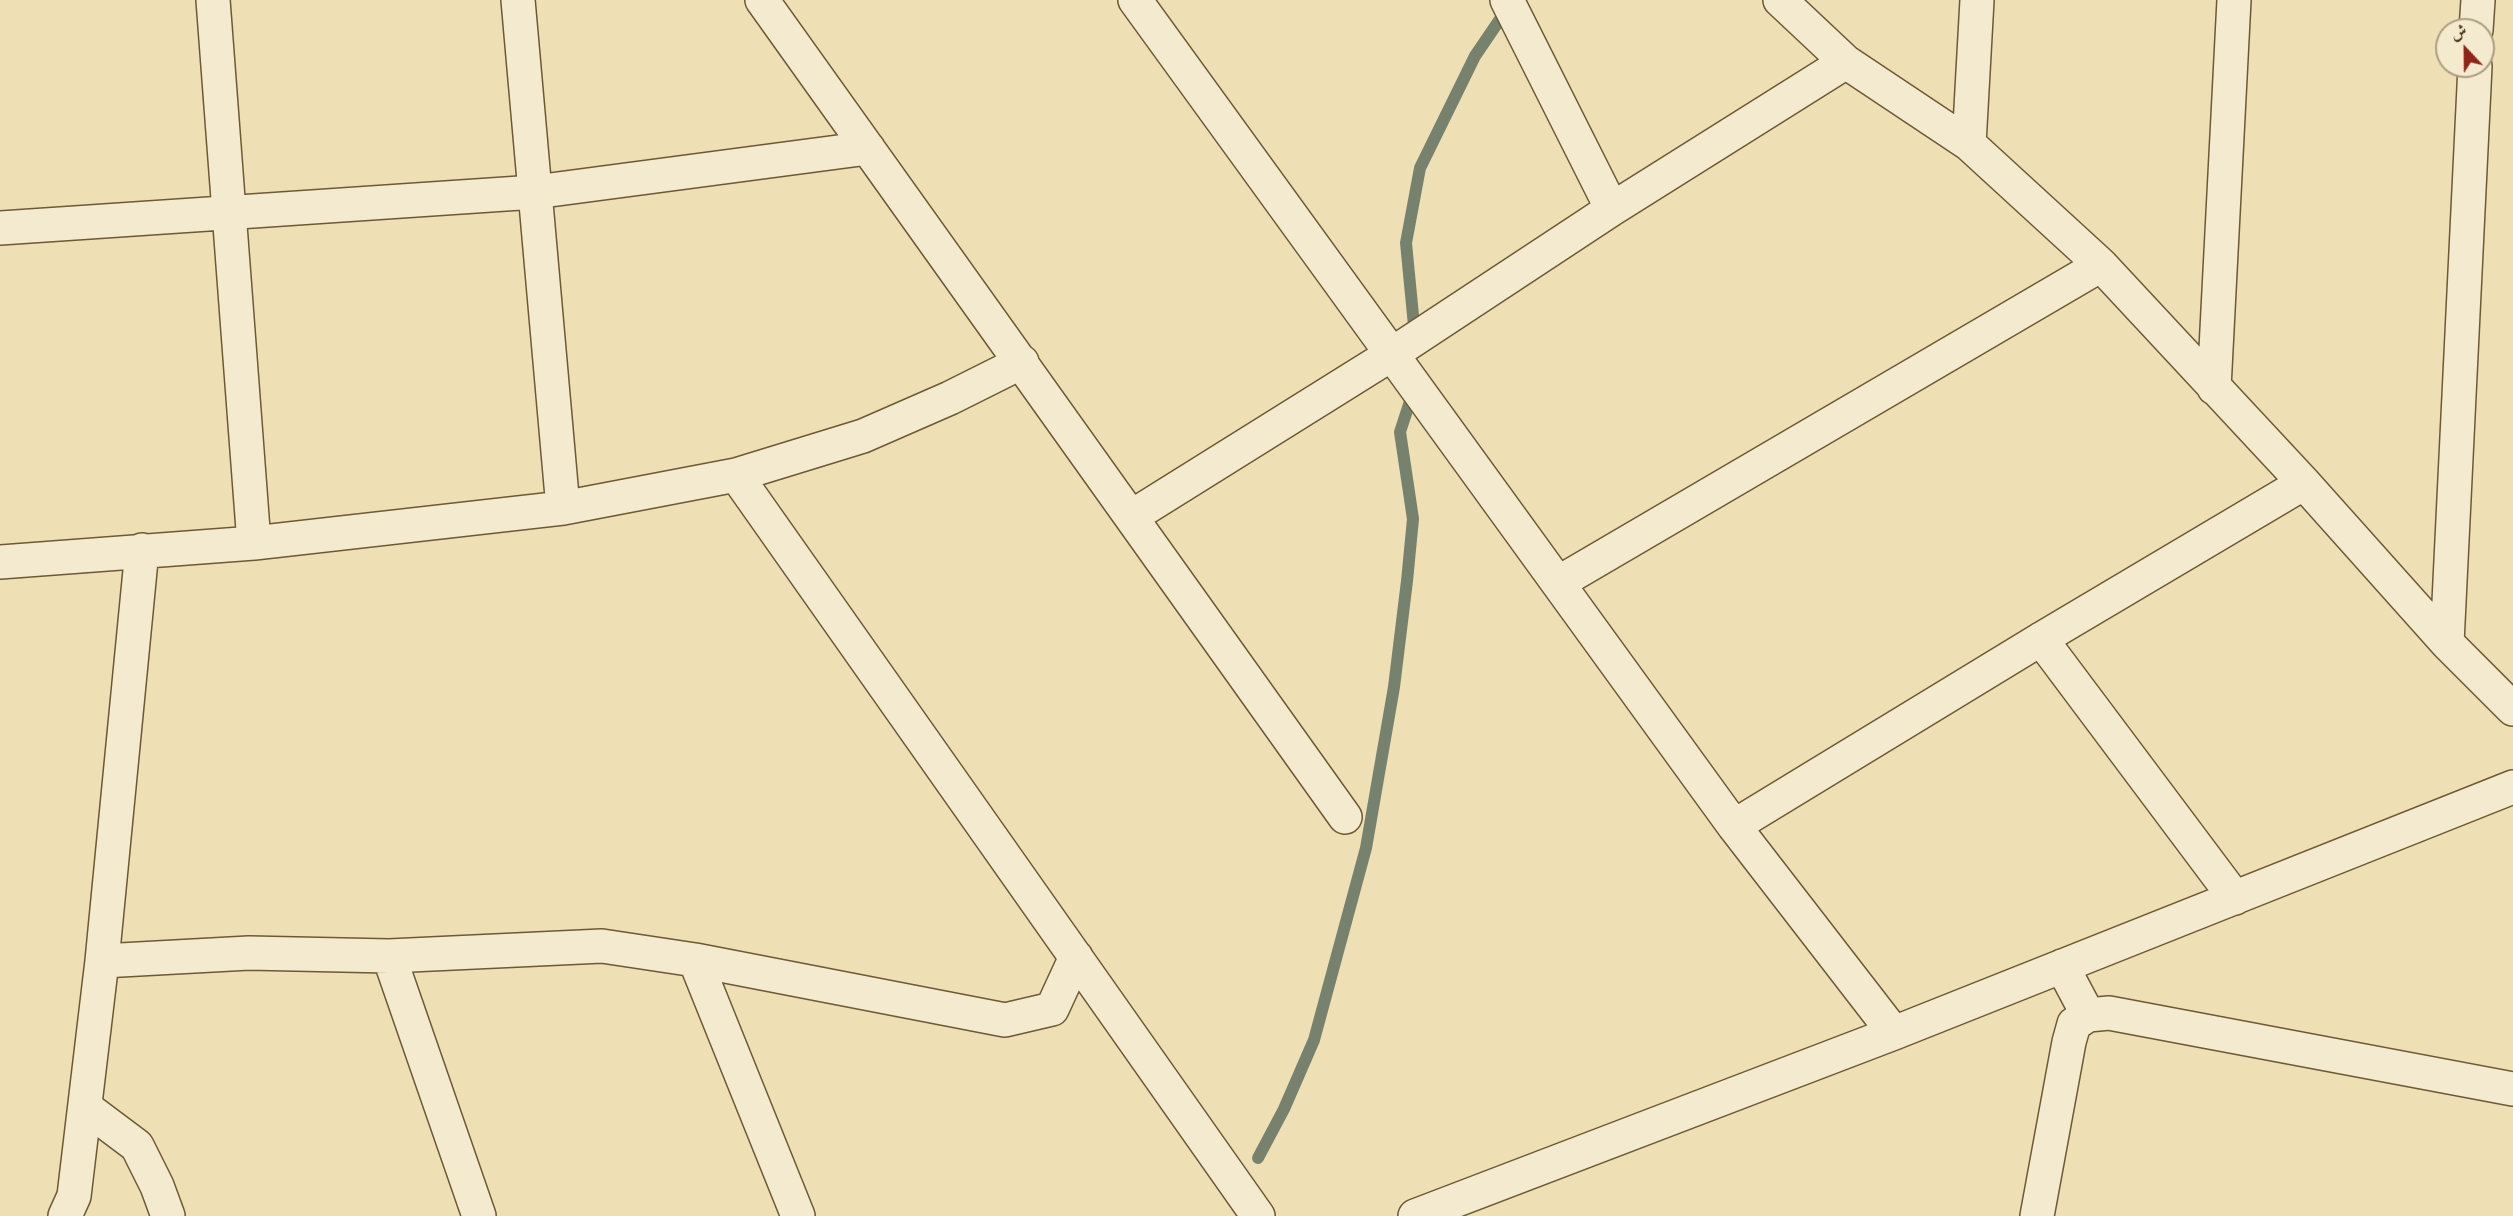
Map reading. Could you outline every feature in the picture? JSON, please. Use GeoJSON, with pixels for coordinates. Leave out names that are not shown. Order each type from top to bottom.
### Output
{"type":"FeatureCollection","features":[{"type":"Feature","properties":{"kind":"street"},"geometry":{"type":"LineString","coordinates":[[213,0],[254,543]]}},
{"type":"Feature","properties":{"kind":"street"},"geometry":{"type":"LineString","coordinates":[[519,0],[563,508]]}},
{"type":"Feature","properties":{"kind":"street"},"geometry":{"type":"LineString","coordinates":[[762,0],[1346,817]]}},
{"type":"Feature","properties":{"kind":"street"},"geometry":{"type":"LineString","coordinates":[[1135,0],[1734,826],[1894,1033]]}},
{"type":"Feature","properties":{"kind":"street"},"geometry":{"type":"LineString","coordinates":[[1507,0],[1612,208]]}},
{"type":"Feature","properties":{"kind":"street"},"geometry":{"type":"LineString","coordinates":[[1780,0],[1845,62],[1969,144],[2101,266],[2304,483],[2447,643],[2513,709]]}},
{"type":"Feature","properties":{"kind":"street"},"geometry":{"type":"LineString","coordinates":[[1969,144],[1977,0]]}},
{"type":"Feature","properties":{"kind":"street"},"geometry":{"type":"LineString","coordinates":[[2214,388],[2234,0]]}},
{"type":"Feature","properties":{"kind":"street"},"geometry":{"type":"LineString","coordinates":[[2477,18],[2478,0]]}},
{"type":"Feature","properties":{"kind":"street"},"geometry":{"type":"LineString","coordinates":[[1131,518],[1392,354],[1612,208],[1845,62]]}},
{"type":"Feature","properties":{"kind":"street"},"geometry":{"type":"LineString","coordinates":[[2447,643],[2474,78]]}},
{"type":"Feature","properties":{"kind":"street"},"geometry":{"type":"LineString","coordinates":[[0,228],[535,192],[868,148]]}},
{"type":"Feature","properties":{"kind":"street"},"geometry":{"type":"LineString","coordinates":[[1557,583],[2101,266]]}},
{"type":"Feature","properties":{"kind":"street"},"geometry":{"type":"LineString","coordinates":[[0,562],[254,543],[563,508],[736,475],[863,436],[950,399],[1022,362]]}},
{"type":"Feature","properties":{"kind":"street"},"geometry":{"type":"LineString","coordinates":[[736,475],[1258,1216]]}},
{"type":"Feature","properties":{"kind":"street"},"geometry":{"type":"LineString","coordinates":[[1734,826],[2041,639],[2304,483]]}},
{"type":"Feature","properties":{"kind":"street"},"geometry":{"type":"LineString","coordinates":[[66,1216],[74,1196],[102,961],[142,550]]}},
{"type":"Feature","properties":{"kind":"street"},"geometry":{"type":"LineString","coordinates":[[2041,639],[2235,898]]}},
{"type":"Feature","properties":{"kind":"street"},"geometry":{"type":"LineString","coordinates":[[1415,1216],[1894,1033],[2513,787]]}},
{"type":"Feature","properties":{"kind":"street"},"geometry":{"type":"LineString","coordinates":[[102,961],[249,953],[389,956],[602,946],[695,960],[1005,1020],[1052,1009],[1076,957]]}},
{"type":"Feature","properties":{"kind":"street"},"geometry":{"type":"LineString","coordinates":[[389,956],[479,1216]]}},
{"type":"Feature","properties":{"kind":"street"},"geometry":{"type":"LineString","coordinates":[[695,960],[798,1216]]}},
{"type":"Feature","properties":{"kind":"street"},"geometry":{"type":"LineString","coordinates":[[2062,966],[2088,1015]]}},
{"type":"Feature","properties":{"kind":"street"},"geometry":{"type":"LineString","coordinates":[[2037,1216],[2069,1042],[2074,1024],[2088,1015],[2109,1013],[2513,1089]]}},
{"type":"Feature","properties":{"kind":"street"},"geometry":{"type":"LineString","coordinates":[[85,1107],[137,1146],[157,1186],[168,1216]]}},
{"type":"Feature","properties":{"kind":"waterway"},"geometry":{"type":"LineString","coordinates":[[1415,336],[1406,243],[1420,168],[1475,56],[1507,9]]}},
{"type":"Feature","properties":{"kind":"waterway"},"geometry":{"type":"LineString","coordinates":[[1258,1158],[1284,1109],[1314,1040],[1366,848],[1394,687],[1407,581],[1413,519],[1400,432],[1413,392]]}}]}
